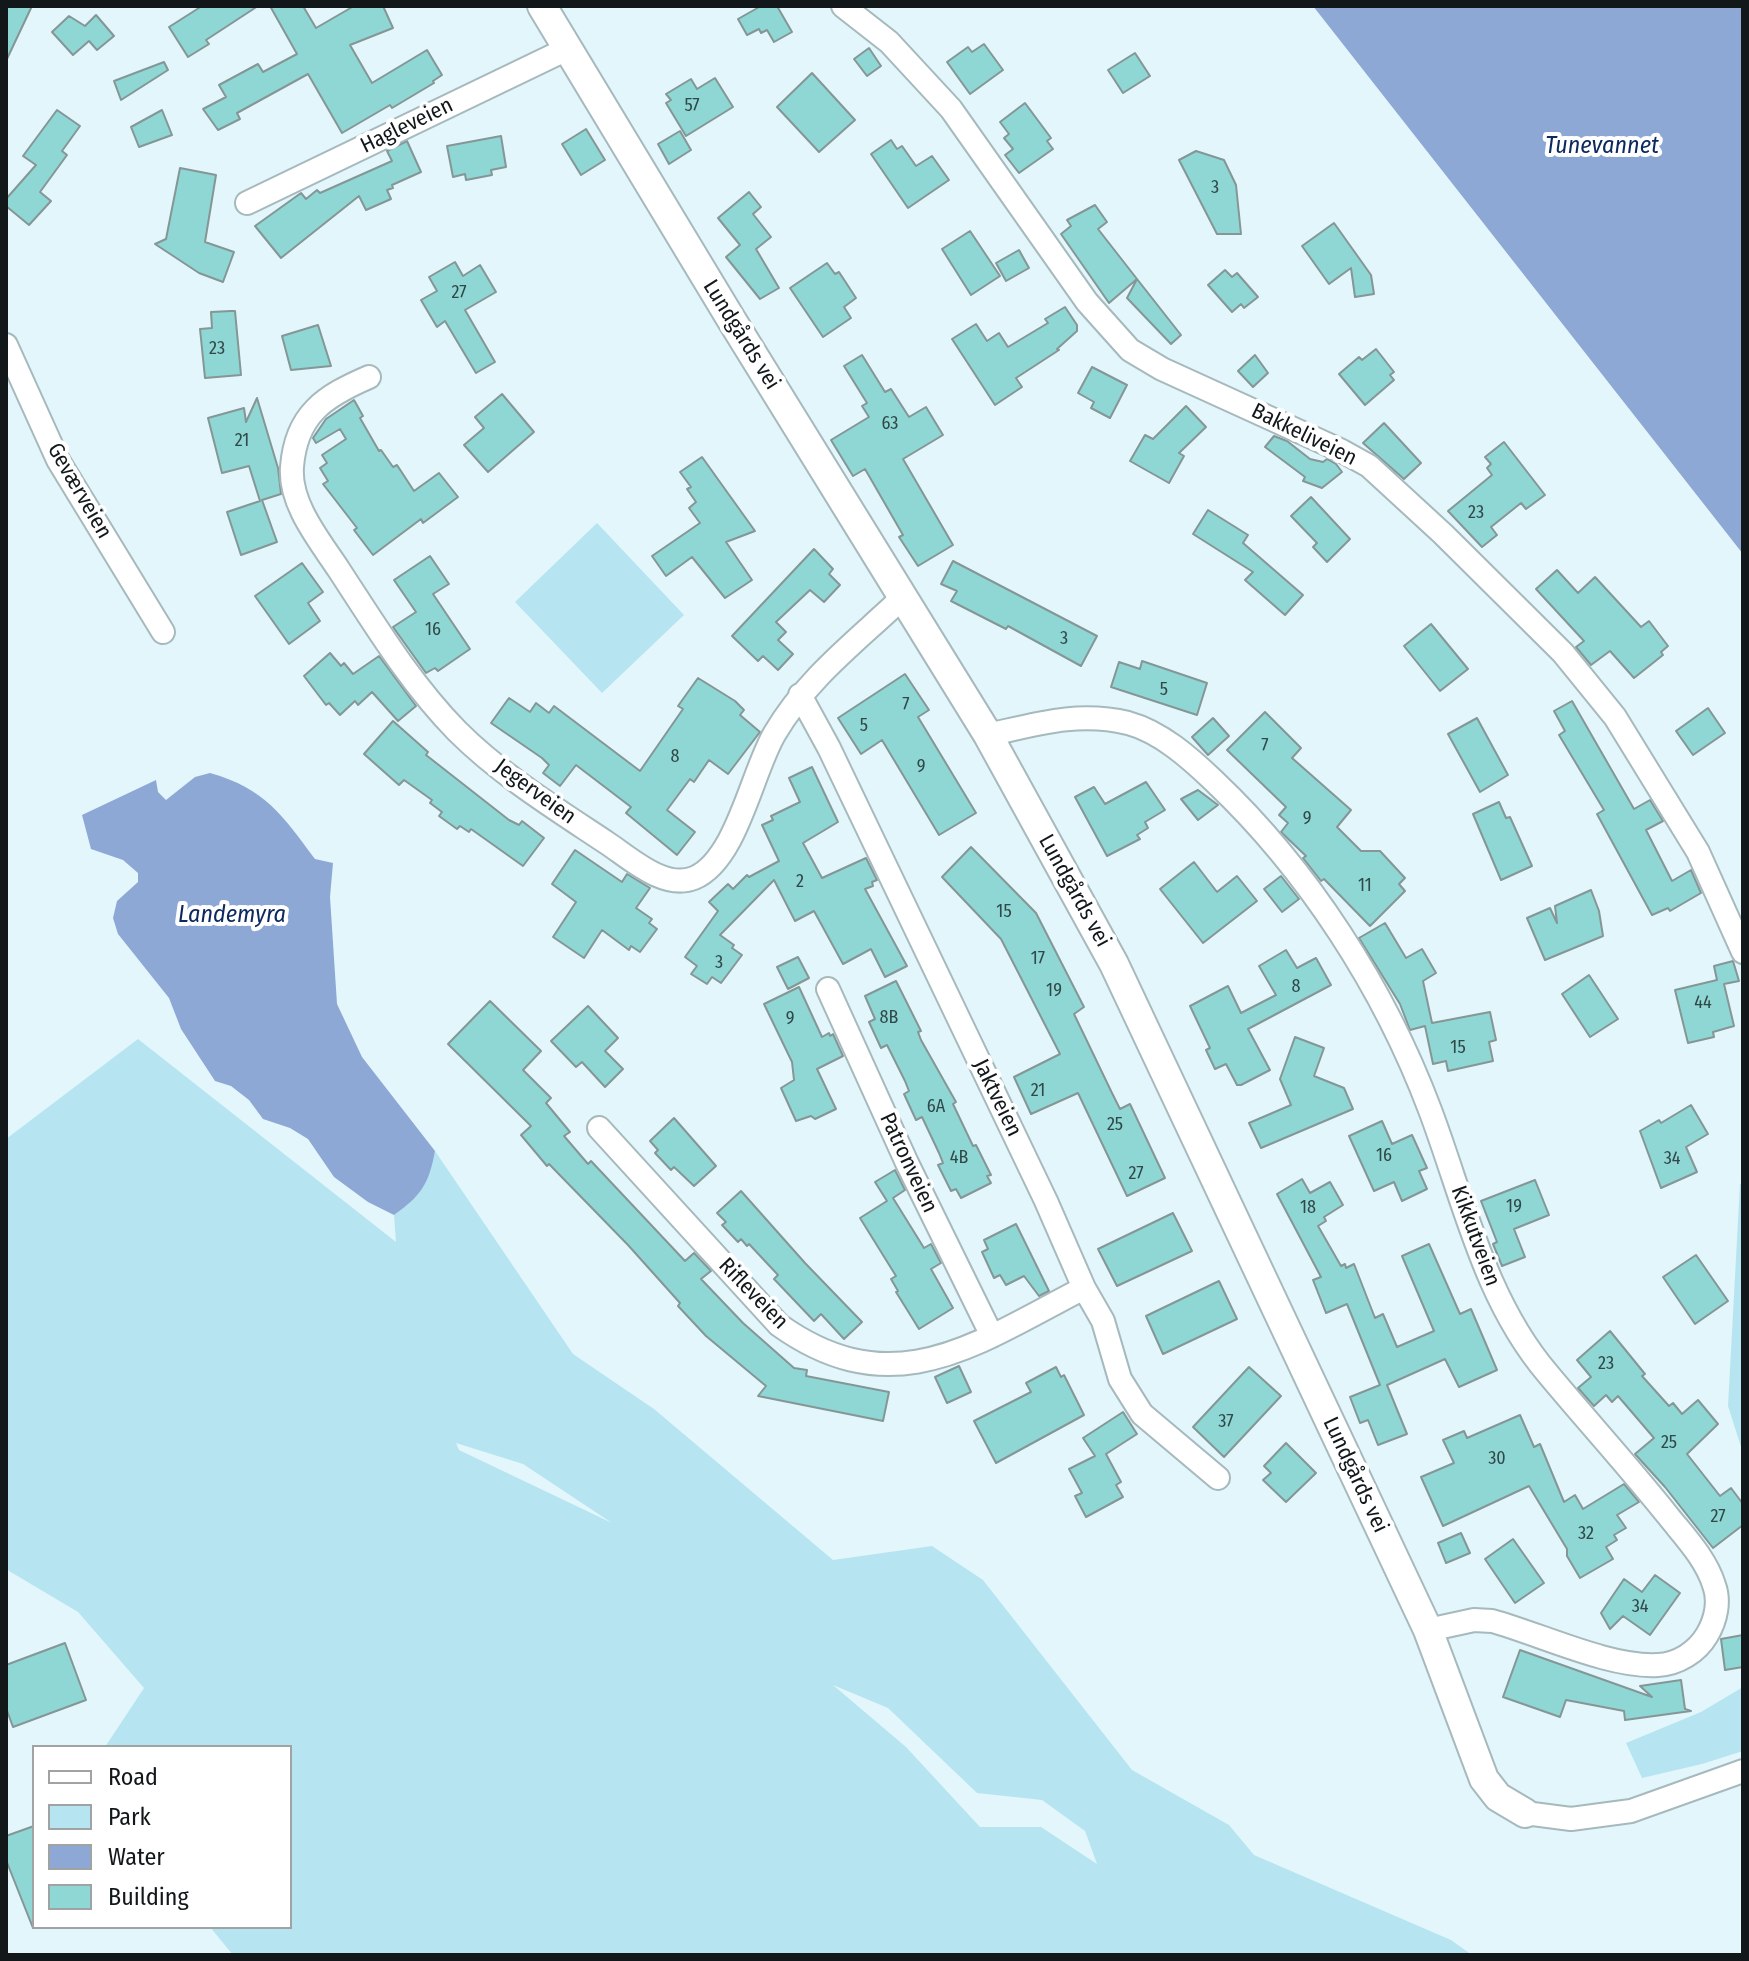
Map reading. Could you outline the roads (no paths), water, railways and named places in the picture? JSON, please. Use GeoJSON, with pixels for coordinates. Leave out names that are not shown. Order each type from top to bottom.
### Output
{"type":"FeatureCollection","features":[{"type":"Feature","properties":{"kind":"street","name":"Lundgårds vei"},"geometry":{"type":"LineString","coordinates":[[542,6],[988,735],[1114,964],[1428,1630],[1484,1779],[1498,1797],[1525,1813]]}},
{"type":"Feature","properties":{"kind":"street","name":"Bakkeliveien"},"geometry":{"type":"LineString","coordinates":[[843,6],[889,42],[951,109],[1087,302],[1130,350],[1162,369],[1369,466],[1563,653],[1615,717],[1698,852],[1743,952]]}},
{"type":"Feature","properties":{"kind":"street","name":"Hagleveien"},"geometry":{"type":"LineString","coordinates":[[247,203],[567,49]]}},
{"type":"Feature","properties":{"kind":"street","name":"Geværveien"},"geometry":{"type":"LineString","coordinates":[[6,345],[58,460],[163,632]]}},
{"type":"Feature","properties":{"kind":"street","name":"Jegerveien"},"geometry":{"type":"LineString","coordinates":[[369,377],[343,388],[318,404],[300,430],[292,468],[300,505],[311,528],[384,640],[458,732],[500,768],[640,864],[668,879],[689,879],[704,870],[729,841],[764,754],[800,695],[834,658],[903,597]]}},
{"type":"Feature","properties":{"kind":"street","name":"Jaktveien"},"geometry":{"type":"LineString","coordinates":[[800,695],[829,748],[1039,1186],[1084,1288],[1103,1321],[1120,1379],[1131,1399],[1158,1429],[1218,1478]]}},
{"type":"Feature","properties":{"kind":"street","name":"Kikkutveien"},"geometry":{"type":"LineString","coordinates":[[988,735],[1061,718],[1094,717],[1146,730],[1201,769],[1271,839],[1331,922],[1374,992],[1398,1040],[1429,1108],[1497,1298],[1548,1374],[1693,1547],[1711,1578],[1717,1602],[1712,1625],[1700,1645],[1675,1662],[1657,1665],[1609,1658],[1492,1621],[1474,1620],[1428,1630]]}},
{"type":"Feature","properties":{"kind":"street","name":"Patronveien"},"geometry":{"type":"LineString","coordinates":[[828,989],[907,1163],[992,1336]]}},
{"type":"Feature","properties":{"kind":"street","name":"Rifleveien"},"geometry":{"type":"LineString","coordinates":[[599,1128],[779,1325],[811,1346],[865,1364],[901,1365],[932,1360],[992,1336],[1084,1288]]}},
{"type":"Feature","properties":{"kind":"street"},"geometry":{"type":"LineString","coordinates":[[1525,1813],[1571,1819],[1631,1811],[1743,1771]]}},
{"type":"Feature","properties":{"kind":"water","name":"Tunevannet"},"geometry":{"type":"Polygon","coordinates":[[[1313,6],[1743,6],[1743,554],[1313,6]]]}},
{"type":"Feature","properties":{"kind":"water","name":"Landemyra"},"geometry":{"type":"Polygon","coordinates":[[[210,773],[229,779],[259,796],[282,817],[315,859],[333,863],[330,897],[337,1004],[362,1057],[435,1151],[422,1188],[411,1202],[394,1215],[368,1202],[334,1177],[308,1139],[290,1128],[263,1119],[249,1100],[231,1086],[215,1081],[181,1029],[169,998],[118,934],[113,918],[117,901],[138,882],[138,873],[123,860],[91,849],[82,815],[156,780],[158,792],[166,800],[195,777],[210,773]]]}}]}
